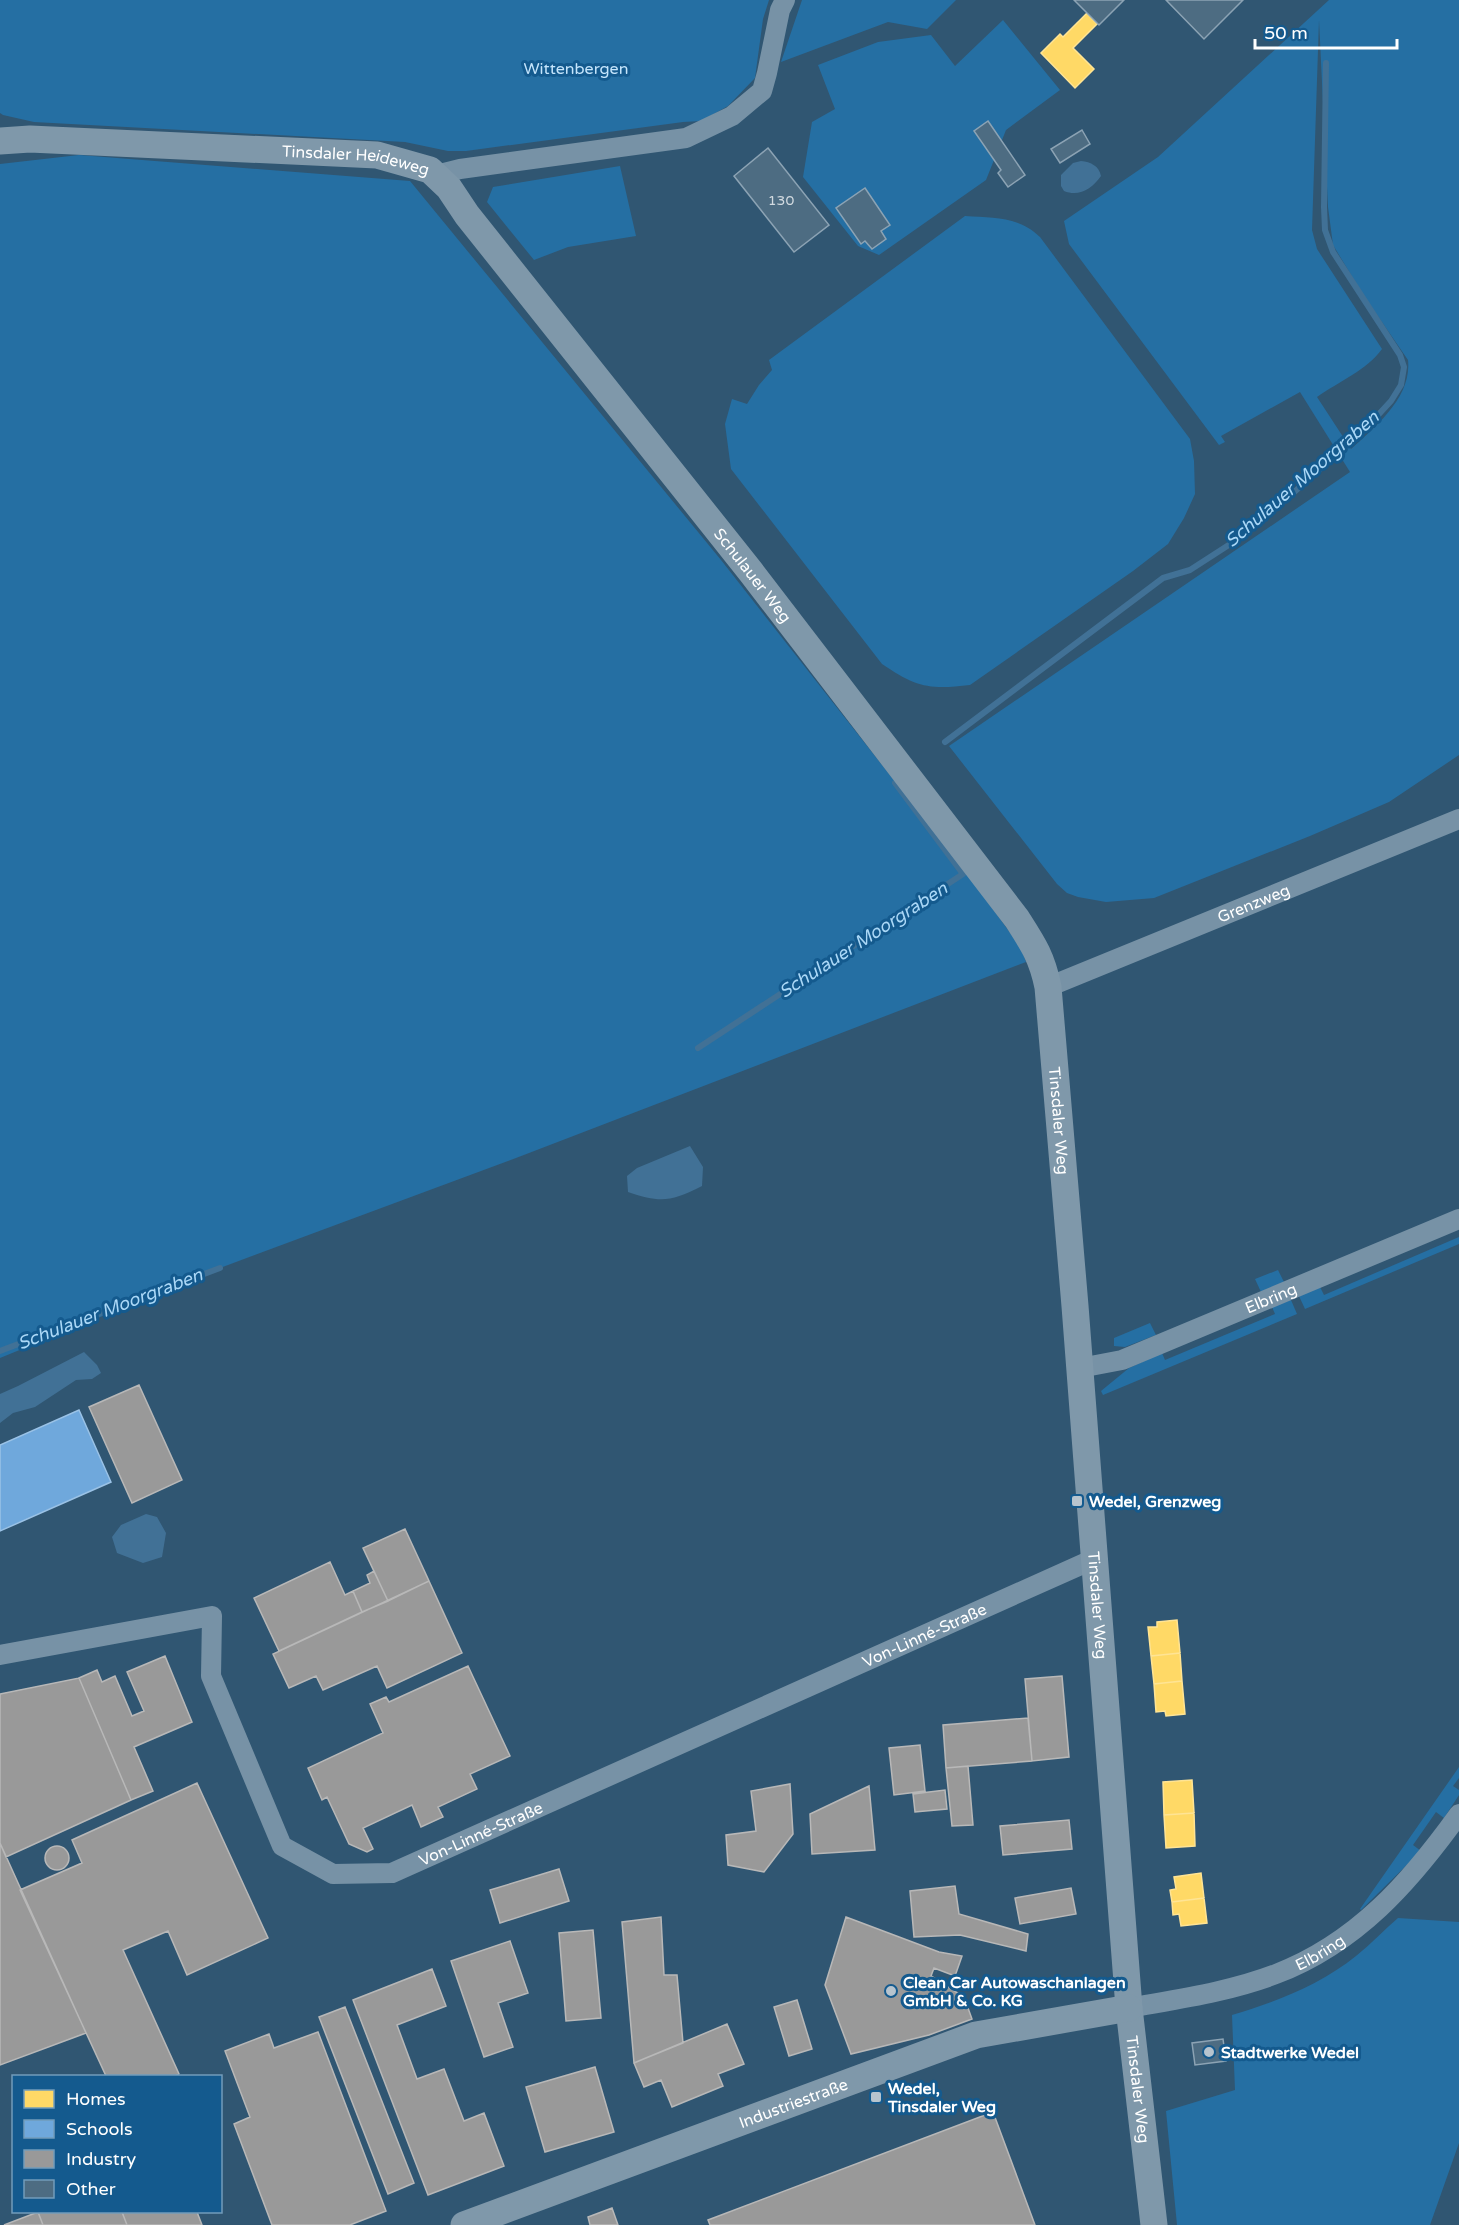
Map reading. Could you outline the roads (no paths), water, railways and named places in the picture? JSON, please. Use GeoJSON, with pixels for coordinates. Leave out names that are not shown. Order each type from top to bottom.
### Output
{"type":"FeatureCollection","features":[{"type":"Feature","properties":{"kind":"street","name":"Tinsdaler Heideweg"},"geometry":{"type":"LineString","coordinates":[[0,141],[30,139],[377,155],[430,170],[438,177],[460,169],[686,138],[732,116],[762,91],[780,10],[785,0]]}},
{"type":"Feature","properties":{"kind":"street","name":"Schulauer Weg"},"geometry":{"type":"LineString","coordinates":[[438,177],[751,572],[1017,919],[1043,964],[1048,987]]}},
{"type":"Feature","properties":{"kind":"street","name":"Grenzweg"},"geometry":{"type":"LineString","coordinates":[[1048,987],[1459,819]]}},
{"type":"Feature","properties":{"kind":"street","name":"Tinsdaler Weg"},"geometry":{"type":"LineString","coordinates":[[1048,987],[1129,2008],[1155,2225]]}},
{"type":"Feature","properties":{"kind":"street","name":"Elbring"},"geometry":{"type":"LineString","coordinates":[[1080,1368],[1122,1360],[1459,1219]]}},
{"type":"Feature","properties":{"kind":"street","name":"Von-Linné-Straße"},"geometry":{"type":"LineString","coordinates":[[0,1655],[212,1616],[211,1676],[282,1846],[333,1874],[392,1873],[1094,1558]]}},
{"type":"Feature","properties":{"kind":"street","name":"Elbring"},"geometry":{"type":"LineString","coordinates":[[1129,2008],[1246,1983],[1276,1974],[1306,1960],[1343,1938],[1376,1913],[1411,1876],[1459,1814]]}},
{"type":"Feature","properties":{"kind":"street","name":"Industriestraße"},"geometry":{"type":"LineString","coordinates":[[464,2225],[976,2035],[1129,2008]]}},
{"type":"Feature","properties":{"kind":"waterway","name":"Schulauer Moorgraben"},"geometry":{"type":"LineString","coordinates":[[945,742],[1163,578],[1190,570],[1238,539],[1367,427],[1391,401],[1401,385],[1404,367],[1400,355],[1333,252],[1325,230],[1326,63]]}},
{"type":"Feature","properties":{"kind":"waterway","name":"Schulauer Moorgraben"},"geometry":{"type":"LineString","coordinates":[[698,1048],[963,874],[895,783]]}},
{"type":"Feature","properties":{"kind":"waterway","name":"Schulauer Moorgraben"},"geometry":{"type":"LineString","coordinates":[[0,1351],[220,1268]]}},
{"type":"Feature","properties":{"kind":"place","name":"Wedel, Grenzweg"},"geometry":{"type":"Point","coordinates":[1077,1501]}},
{"type":"Feature","properties":{"kind":"place","name":"Clean Car Autowaschanlagen GmbH & Co. KG"},"geometry":{"type":"Point","coordinates":[891,1991]}},
{"type":"Feature","properties":{"kind":"place","name":"Stadtwerke Wedel"},"geometry":{"type":"Point","coordinates":[1209,2052]}},
{"type":"Feature","properties":{"kind":"place","name":"Wedel, Tinsdaler Weg"},"geometry":{"type":"Point","coordinates":[876,2097]}},
{"type":"Feature","properties":{"kind":"park label","name":"Wittenbergen"},"geometry":{"type":"Point","coordinates":[576,68]}}]}
